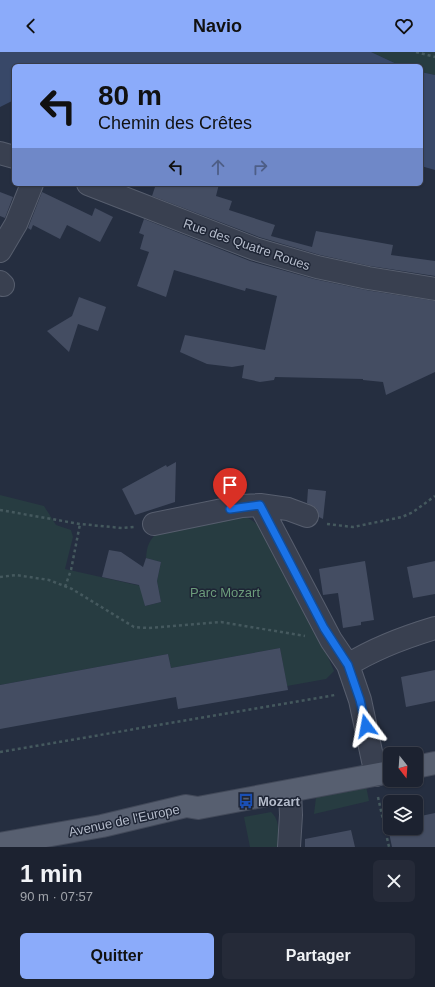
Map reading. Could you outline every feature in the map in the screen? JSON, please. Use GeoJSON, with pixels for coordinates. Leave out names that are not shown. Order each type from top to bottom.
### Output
{"type":"FeatureCollection","features":[{"type":"Feature","properties":{"kind":"main road"},"geometry":{"type":"LineString","coordinates":[[423,765],[435,763]]}},
{"type":"Feature","properties":{"kind":"main road","name":"Avenue de l'Europe"},"geometry":{"type":"LineString","coordinates":[[0,844],[102,826],[186,806],[198,808],[290,792],[383,773]]}},
{"type":"Feature","properties":{"kind":"street"},"geometry":{"type":"LineString","coordinates":[[0,152],[12,156]]}},
{"type":"Feature","properties":{"kind":"street"},"geometry":{"type":"LineString","coordinates":[[0,251],[31,186]]}},
{"type":"Feature","properties":{"kind":"street","name":"Rue des Quatre Roues"},"geometry":{"type":"LineString","coordinates":[[93,186],[204,231],[255,249],[324,269],[368,278],[435,288]]}},
{"type":"Feature","properties":{"kind":"street"},"geometry":{"type":"LineString","coordinates":[[154,524],[242,506],[260,505],[288,510],[307,516]]}},
{"type":"Feature","properties":{"kind":"street"},"geometry":{"type":"LineString","coordinates":[[260,505],[331,640],[348,665],[358,691],[383,773]]}},
{"type":"Feature","properties":{"kind":"street"},"geometry":{"type":"LineString","coordinates":[[348,665],[364,655],[384,646],[435,628]]}},
{"type":"Feature","properties":{"kind":"street"},"geometry":{"type":"LineString","coordinates":[[289,847],[291,815],[290,792]]}},
{"type":"Feature","properties":{"kind":"path"},"geometry":{"type":"LineString","coordinates":[[416,52],[435,57]]}},
{"type":"Feature","properties":{"kind":"path"},"geometry":{"type":"LineString","coordinates":[[307,516],[322,523],[358,527],[408,515],[435,496]]}},
{"type":"Feature","properties":{"kind":"path"},"geometry":{"type":"LineString","coordinates":[[0,510],[80,524],[113,527]]}},
{"type":"Feature","properties":{"kind":"path"},"geometry":{"type":"LineString","coordinates":[[65,587],[71,570],[80,524]]}},
{"type":"Feature","properties":{"kind":"path"},"geometry":{"type":"LineString","coordinates":[[0,577],[16,575],[39,577],[65,587],[134,627],[148,628],[221,622],[331,640]]}},
{"type":"Feature","properties":{"kind":"path"},"geometry":{"type":"LineString","coordinates":[[0,752],[358,691]]}},
{"type":"Feature","properties":{"kind":"path"},"geometry":{"type":"LineString","coordinates":[[387,835],[390,847]]}},
{"type":"Feature","properties":{"kind":"green space"},"geometry":{"type":"Polygon","coordinates":[[[371,52],[435,52],[435,75],[423,72],[423,64],[397,64],[371,52]]]}},
{"type":"Feature","properties":{"kind":"green space","name":"Parc Mozart"},"geometry":{"type":"Polygon","coordinates":[[[0,495],[44,506],[56,525],[71,530],[73,537],[65,569],[141,586],[145,606],[161,602],[157,581],[161,562],[146,558],[149,543],[159,532],[243,516],[250,519],[267,534],[334,671],[326,679],[287,686],[280,648],[171,668],[168,654],[0,685],[0,495]]]}},
{"type":"Feature","properties":{"kind":"green space"},"geometry":{"type":"Polygon","coordinates":[[[366,786],[369,801],[314,814],[316,797],[366,786]]]}},
{"type":"Feature","properties":{"kind":"green space"},"geometry":{"type":"Polygon","coordinates":[[[271,812],[278,824],[278,847],[250,847],[244,817],[271,812]]]}},
{"type":"Feature","properties":{"kind":"water"},"geometry":{"type":"Polygon","coordinates":[[[0,52],[371,52],[397,64],[12,64],[12,101],[0,107],[0,52]]]}},
{"type":"Feature","properties":{"kind":"water"},"geometry":{"type":"Polygon","coordinates":[[[423,72],[435,75],[435,170],[423,167],[423,72]]]}},
{"type":"Feature","properties":{"kind":"building"},"geometry":{"type":"Polygon","coordinates":[[[155,186],[218,186],[216,196],[232,201],[229,210],[275,225],[271,236],[312,247],[316,231],[393,245],[391,255],[435,261],[435,276],[370,266],[320,255],[259,237],[152,196],[155,186]]]}},
{"type":"Feature","properties":{"kind":"building"},"geometry":{"type":"Polygon","coordinates":[[[0,192],[13,197],[5,218],[0,216],[0,192]]]}},
{"type":"Feature","properties":{"kind":"building"},"geometry":{"type":"Polygon","coordinates":[[[42,192],[92,216],[95,208],[113,217],[100,242],[67,225],[60,239],[33,225],[31,230],[28,228],[42,192]]]}},
{"type":"Feature","properties":{"kind":"building"},"geometry":{"type":"Polygon","coordinates":[[[144,219],[250,261],[314,279],[366,290],[435,301],[435,372],[386,395],[383,382],[363,379],[275,377],[274,380],[260,382],[242,378],[244,365],[232,367],[207,364],[180,352],[185,335],[265,350],[277,296],[246,288],[245,291],[174,270],[166,297],[137,286],[149,252],[140,249],[144,235],[139,233],[144,219]]]}},
{"type":"Feature","properties":{"kind":"building"},"geometry":{"type":"Polygon","coordinates":[[[79,297],[106,307],[98,331],[78,324],[69,352],[47,331],[72,316],[79,297]]]}},
{"type":"Feature","properties":{"kind":"building"},"geometry":{"type":"Polygon","coordinates":[[[176,462],[175,502],[135,515],[122,489],[166,465],[167,467],[176,462]]]}},
{"type":"Feature","properties":{"kind":"building"},"geometry":{"type":"Polygon","coordinates":[[[308,489],[326,491],[323,519],[319,517],[316,508],[307,503],[308,489]]]}},
{"type":"Feature","properties":{"kind":"building"},"geometry":{"type":"Polygon","coordinates":[[[109,550],[121,552],[143,567],[146,558],[161,562],[157,581],[161,602],[145,606],[139,585],[102,577],[109,550]]]}},
{"type":"Feature","properties":{"kind":"building"},"geometry":{"type":"Polygon","coordinates":[[[365,561],[374,620],[361,622],[361,625],[343,628],[338,593],[323,595],[319,569],[365,561]]]}},
{"type":"Feature","properties":{"kind":"building"},"geometry":{"type":"Polygon","coordinates":[[[435,561],[435,594],[413,598],[407,567],[435,561]]]}},
{"type":"Feature","properties":{"kind":"building"},"geometry":{"type":"Polygon","coordinates":[[[280,648],[288,690],[178,709],[176,697],[0,729],[0,685],[168,654],[171,668],[280,648]]]}},
{"type":"Feature","properties":{"kind":"building"},"geometry":{"type":"Polygon","coordinates":[[[435,670],[435,701],[406,707],[401,677],[435,670]]]}},
{"type":"Feature","properties":{"kind":"building"},"geometry":{"type":"Polygon","coordinates":[[[435,813],[435,847],[392,847],[389,835],[423,835],[423,816],[435,813]]]}},
{"type":"Feature","properties":{"kind":"building"},"geometry":{"type":"Polygon","coordinates":[[[351,830],[355,847],[305,847],[305,839],[351,830]]]}},
{"type":"Feature","properties":{"kind":"place","name":"Mozart"},"geometry":{"type":"Point","coordinates":[246,801]}},
{"type":"Feature","properties":{"kind":"route"},"geometry":{"type":"LineString","coordinates":[[230,509],[242,506],[260,505],[292,570],[331,640],[348,665],[360,700],[366,726]]}}]}
